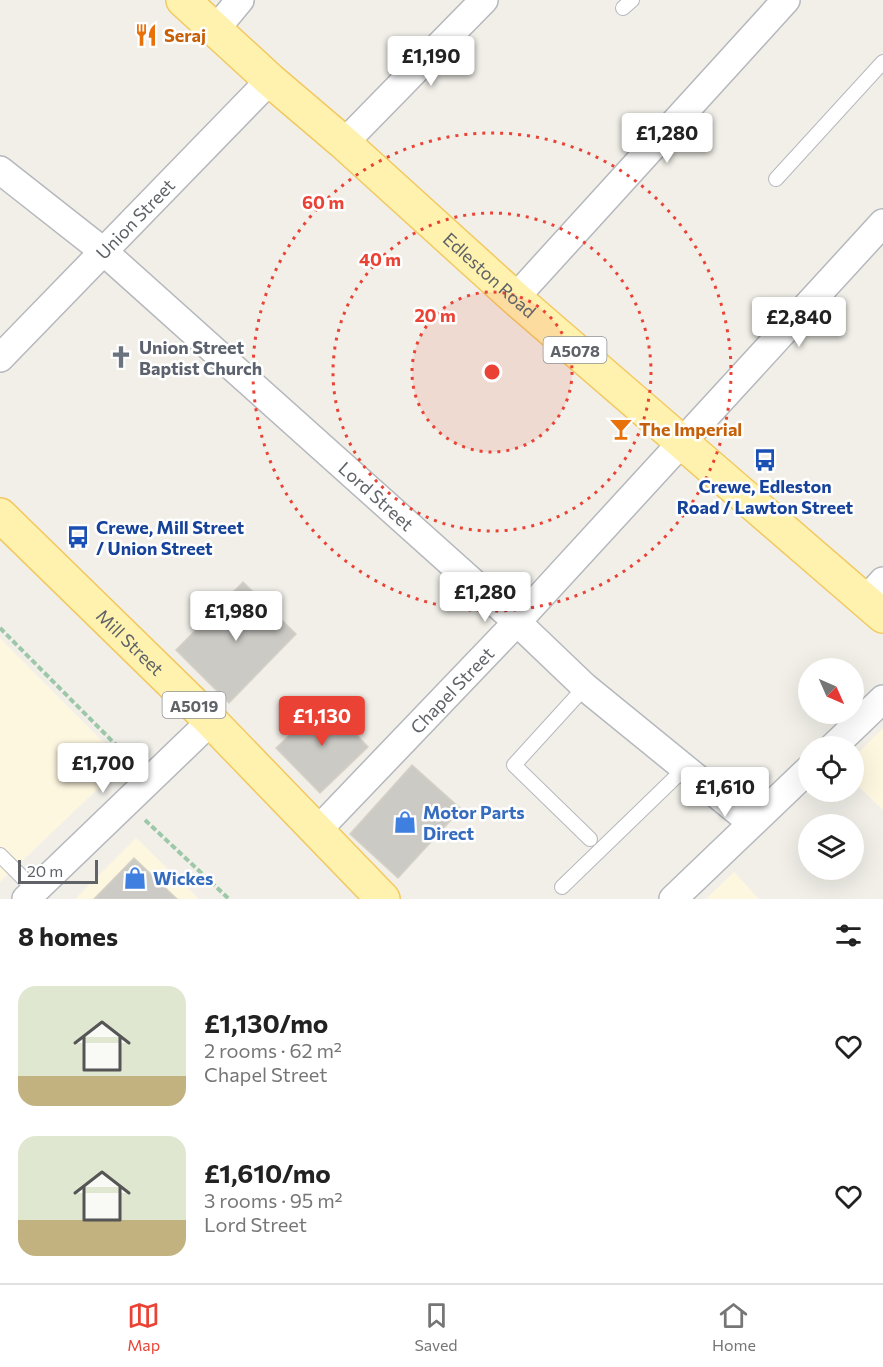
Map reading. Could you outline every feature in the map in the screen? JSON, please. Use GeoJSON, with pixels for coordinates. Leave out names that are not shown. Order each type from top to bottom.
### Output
{"type":"FeatureCollection","features":[{"type":"Feature","properties":{"kind":"main road","name":"Edleston Road"},"geometry":{"type":"LineString","coordinates":[[183,0],[515,298],[682,441],[877,599]]}},
{"type":"Feature","properties":{"kind":"main road","name":"Mill Street"},"geometry":{"type":"LineString","coordinates":[[0,515],[211,721],[383,899]]}},
{"type":"Feature","properties":{"kind":"street"},"geometry":{"type":"LineString","coordinates":[[216,29],[240,0]]}},
{"type":"Feature","properties":{"kind":"street"},"geometry":{"type":"LineString","coordinates":[[344,143],[484,0]]}},
{"type":"Feature","properties":{"kind":"street"},"geometry":{"type":"LineString","coordinates":[[515,298],[786,0]]}},
{"type":"Feature","properties":{"kind":"street","name":"Union Street"},"geometry":{"type":"LineString","coordinates":[[0,358],[270,80]]}},
{"type":"Feature","properties":{"kind":"street","name":"Lord Street"},"geometry":{"type":"LineString","coordinates":[[0,170],[103,251],[517,622],[585,687],[752,824]]}},
{"type":"Feature","properties":{"kind":"street","name":"Chapel Street"},"geometry":{"type":"LineString","coordinates":[[317,831],[517,622],[883,223]]}},
{"type":"Feature","properties":{"kind":"street"},"geometry":{"type":"LineString","coordinates":[[844,736],[883,699]]}},
{"type":"Feature","properties":{"kind":"street"},"geometry":{"type":"LineString","coordinates":[[31,895],[211,721]]}},
{"type":"Feature","properties":{"kind":"street"},"geometry":{"type":"LineString","coordinates":[[674,899],[798,780]]}},
{"type":"Feature","properties":{"kind":"lane"},"geometry":{"type":"LineString","coordinates":[[776,179],[883,62]]}},
{"type":"Feature","properties":{"kind":"lane"},"geometry":{"type":"LineString","coordinates":[[585,687],[514,765],[590,839]]}},
{"type":"Feature","properties":{"kind":"lane"},"geometry":{"type":"LineString","coordinates":[[561,887],[685,768]]}},
{"type":"Feature","properties":{"kind":"lane"},"geometry":{"type":"LineString","coordinates":[[0,855],[31,895]]}},
{"type":"Feature","properties":{"kind":"path"},"geometry":{"type":"LineString","coordinates":[[0,628],[123,752],[115,779]]}},
{"type":"Feature","properties":{"kind":"path"},"geometry":{"type":"LineString","coordinates":[[140,814],[229,899]]}},
{"type":"Feature","properties":{"kind":"shaded area"},"geometry":{"type":"Polygon","coordinates":[[[0,638],[106,745],[110,764],[106,781],[0,882],[0,638]]]}},
{"type":"Feature","properties":{"kind":"shaded area"},"geometry":{"type":"Polygon","coordinates":[[[883,728],[883,810],[864,792],[864,747],[883,728]]]}},
{"type":"Feature","properties":{"kind":"shaded area"},"geometry":{"type":"Polygon","coordinates":[[[136,838],[199,899],[75,899],[136,838]]]}},
{"type":"Feature","properties":{"kind":"shaded area"},"geometry":{"type":"Polygon","coordinates":[[[734,872],[759,899],[706,899],[734,872]]]}},
{"type":"Feature","properties":{"kind":"building"},"geometry":{"type":"Polygon","coordinates":[[[243,582],[296,634],[229,703],[176,650],[243,582]]]}},
{"type":"Feature","properties":{"kind":"building"},"geometry":{"type":"Polygon","coordinates":[[[325,701],[368,747],[320,793],[276,748],[325,701]]]}},
{"type":"Feature","properties":{"kind":"building","name":"Motor Parts Direct"},"geometry":{"type":"Polygon","coordinates":[[[412,765],[461,809],[398,878],[350,834],[412,765]]]}},
{"type":"Feature","properties":{"kind":"building","name":"Wickes"},"geometry":{"type":"Polygon","coordinates":[[[134,858],[177,899],[94,899],[134,858]]]}},
{"type":"Feature","properties":{"kind":"place","name":"Seraj"},"geometry":{"type":"Point","coordinates":[146,35]}},
{"type":"Feature","properties":{"kind":"place","name":"Union Street Baptist Church"},"geometry":{"type":"Point","coordinates":[121,357]}},
{"type":"Feature","properties":{"kind":"place","name":"The Imperial"},"geometry":{"type":"Point","coordinates":[621,429]}},
{"type":"Feature","properties":{"kind":"place","name":"Crewe, Edleston Road / Lawton Street"},"geometry":{"type":"Point","coordinates":[765,460]}},
{"type":"Feature","properties":{"kind":"place","name":"Crewe, Mill Street / Union Street"},"geometry":{"type":"Point","coordinates":[78,537]}},
{"type":"Feature","properties":{"kind":"place","name":"Motor Parts Direct"},"geometry":{"type":"Point","coordinates":[405,822]}},
{"type":"Feature","properties":{"kind":"place","name":"Wickes"},"geometry":{"type":"Point","coordinates":[135,878]}}]}
